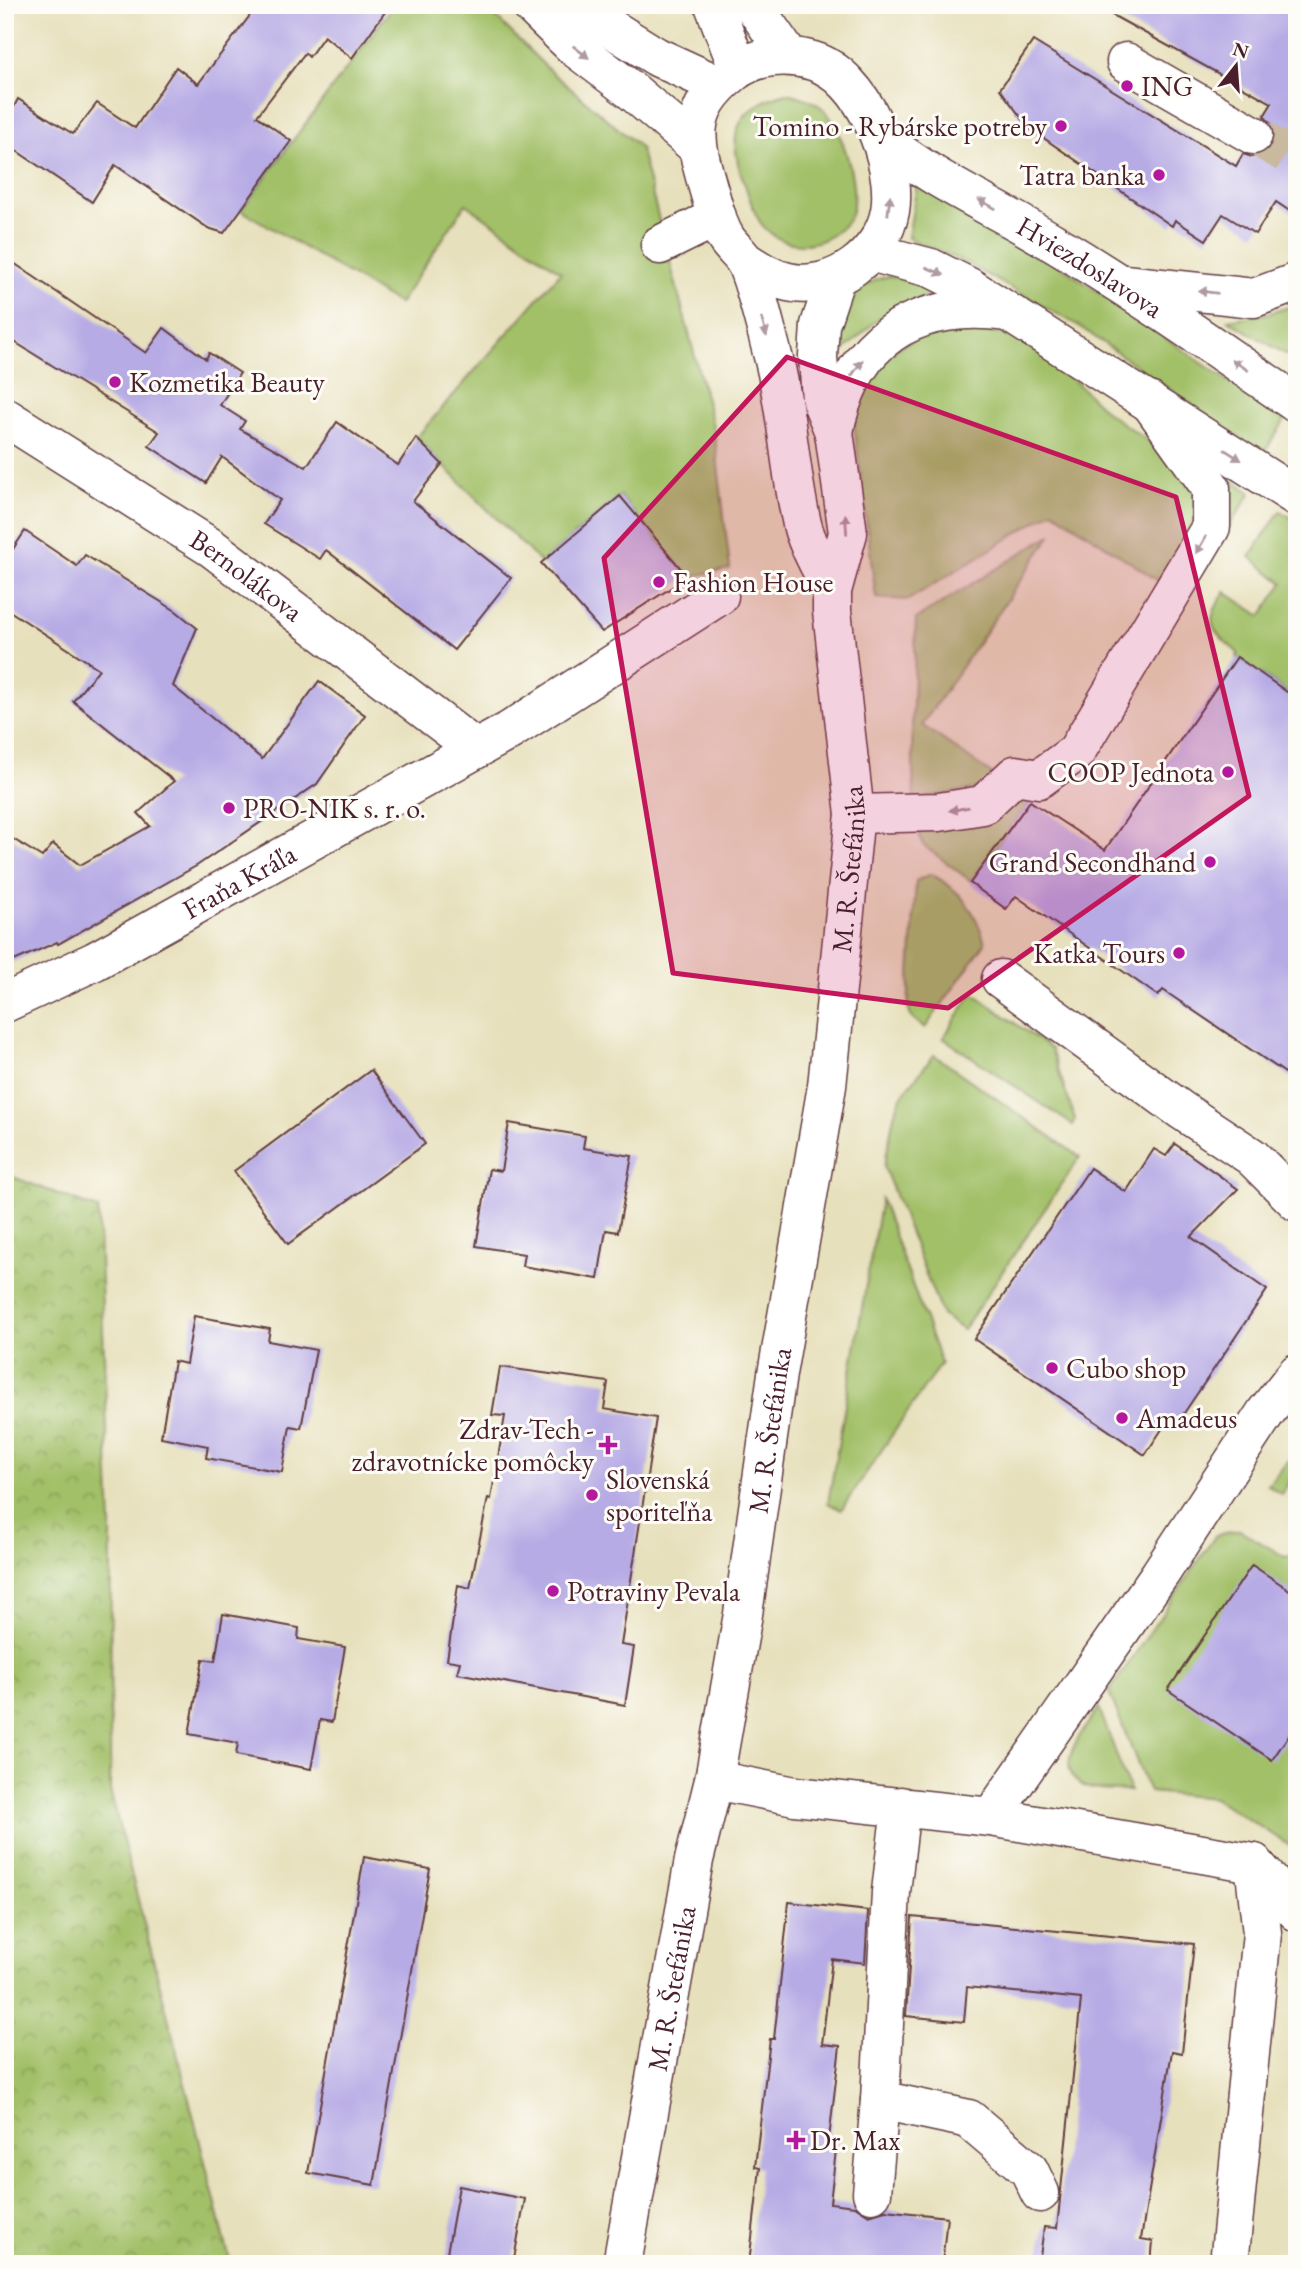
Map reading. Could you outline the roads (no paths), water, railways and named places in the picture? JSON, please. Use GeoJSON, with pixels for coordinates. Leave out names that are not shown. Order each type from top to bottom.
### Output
{"type":"FeatureCollection","features":[{"type":"Feature","properties":{"kind":"street"},"geometry":{"type":"LineString","coordinates":[[531,5],[574,47],[632,91],[695,145]]}},
{"type":"Feature","properties":{"kind":"street"},"geometry":{"type":"LineString","coordinates":[[581,5],[657,57],[728,77]]}},
{"type":"Feature","properties":{"kind":"street"},"geometry":{"type":"LineString","coordinates":[[714,5],[728,77]]}},
{"type":"Feature","properties":{"kind":"street"},"geometry":{"type":"LineString","coordinates":[[753,5],[788,55]]}},
{"type":"Feature","properties":{"kind":"street"},"geometry":{"type":"LineString","coordinates":[[788,55],[816,62],[840,75],[862,101],[880,137],[891,187],[890,211],[883,231],[870,252],[836,277],[817,282],[791,282],[766,275],[745,261],[726,239],[695,145],[699,121],[728,77],[762,58],[788,55]]}},
{"type":"Feature","properties":{"kind":"street"},"geometry":{"type":"LineString","coordinates":[[1126,62],[1253,135]]}},
{"type":"Feature","properties":{"kind":"street","name":"Hviezdoslavova"},"geometry":{"type":"LineString","coordinates":[[880,137],[908,160],[1123,284],[1297,404]]}},
{"type":"Feature","properties":{"kind":"street"},"geometry":{"type":"LineString","coordinates":[[660,246],[717,217]]}},
{"type":"Feature","properties":{"kind":"street"},"geometry":{"type":"LineString","coordinates":[[870,252],[931,268],[1014,313],[1297,496]]}},
{"type":"Feature","properties":{"kind":"street","name":"M. R. Štefánika"},"geometry":{"type":"LineString","coordinates":[[622,2264],[694,1860],[714,1780],[743,1614],[777,1374],[827,1086],[855,814],[832,590],[804,530],[774,361],[745,261]]}},
{"type":"Feature","properties":{"kind":"street","name":"M. R. Štefánika"},"geometry":{"type":"LineString","coordinates":[[832,590],[848,533],[834,432],[821,400],[818,356],[820,325],[836,277]]}},
{"type":"Feature","properties":{"kind":"street"},"geometry":{"type":"LineString","coordinates":[[1123,284],[1254,298],[1297,282]]}},
{"type":"Feature","properties":{"kind":"street","name":"M. R. Štefánika"},"geometry":{"type":"LineString","coordinates":[[834,432],[840,402],[852,375],[870,351],[893,331],[919,317],[949,309],[979,308],[1014,313]]}},
{"type":"Feature","properties":{"kind":"street"},"geometry":{"type":"LineString","coordinates":[[855,814],[939,813],[983,805],[1015,775],[1039,779],[1076,752],[1211,527],[1212,488],[1149,401]]}},
{"type":"Feature","properties":{"kind":"street","name":"Bernolákova"},"geometry":{"type":"LineString","coordinates":[[5,417],[212,548],[476,749]]}},
{"type":"Feature","properties":{"kind":"street","name":"Fraňa Kráľa"},"geometry":{"type":"LineString","coordinates":[[5,1003],[95,961],[509,731],[719,596]]}},
{"type":"Feature","properties":{"kind":"street"},"geometry":{"type":"LineString","coordinates":[[1002,979],[1181,1110],[1252,1157],[1297,1202]]}},
{"type":"Feature","properties":{"kind":"street"},"geometry":{"type":"LineString","coordinates":[[991,1817],[1160,1574],[1266,1412],[1297,1373]]}},
{"type":"Feature","properties":{"kind":"street"},"geometry":{"type":"LineString","coordinates":[[714,1780],[795,1796],[991,1817],[1254,1863],[1297,1912]]}},
{"type":"Feature","properties":{"kind":"street"},"geometry":{"type":"LineString","coordinates":[[873,2193],[891,1892],[901,1806]]}},
{"type":"Feature","properties":{"kind":"street"},"geometry":{"type":"LineString","coordinates":[[1230,2264],[1262,1933],[1254,1863]]}},
{"type":"Feature","properties":{"kind":"street"},"geometry":{"type":"LineString","coordinates":[[880,2100],[969,2119],[1029,2169],[1040,2193]]}},
{"type":"Feature","properties":{"kind":"tunnel"},"geometry":{"type":"LineString","coordinates":[[1253,135],[1297,160]]}},
{"type":"Feature","properties":{"kind":"place","name":"ING"},"geometry":{"type":"Point","coordinates":[1127,86]}},
{"type":"Feature","properties":{"kind":"place","name":"Tomino - Rybárske potreby"},"geometry":{"type":"Point","coordinates":[1061,126]}},
{"type":"Feature","properties":{"kind":"place","name":"Tatra banka"},"geometry":{"type":"Point","coordinates":[1159,175]}},
{"type":"Feature","properties":{"kind":"place","name":"Kozmetika Beauty"},"geometry":{"type":"Point","coordinates":[115,382]}},
{"type":"Feature","properties":{"kind":"place","name":"Fashion House"},"geometry":{"type":"Point","coordinates":[659,582]}},
{"type":"Feature","properties":{"kind":"place","name":"COOP Jednota"},"geometry":{"type":"Point","coordinates":[1228,772]}},
{"type":"Feature","properties":{"kind":"place","name":"PRO-NIK s. r. o."},"geometry":{"type":"Point","coordinates":[229,808]}},
{"type":"Feature","properties":{"kind":"place","name":"Grand Secondhand"},"geometry":{"type":"Point","coordinates":[1210,862]}},
{"type":"Feature","properties":{"kind":"place","name":"Katka Tours"},"geometry":{"type":"Point","coordinates":[1179,953]}},
{"type":"Feature","properties":{"kind":"place","name":"Cubo shop"},"geometry":{"type":"Point","coordinates":[1052,1368]}},
{"type":"Feature","properties":{"kind":"place","name":"Amadeus"},"geometry":{"type":"Point","coordinates":[1122,1418]}},
{"type":"Feature","properties":{"kind":"place","name":"Zdrav-Tech - zdravotnícke pomôcky"},"geometry":{"type":"Point","coordinates":[608,1445]}},
{"type":"Feature","properties":{"kind":"place","name":"Slovenská sporiteľňa"},"geometry":{"type":"Point","coordinates":[592,1495]}},
{"type":"Feature","properties":{"kind":"place","name":"Potraviny Pevala"},"geometry":{"type":"Point","coordinates":[553,1591]}},
{"type":"Feature","properties":{"kind":"place","name":"Dr. Max"},"geometry":{"type":"Point","coordinates":[796,2140]}}]}
